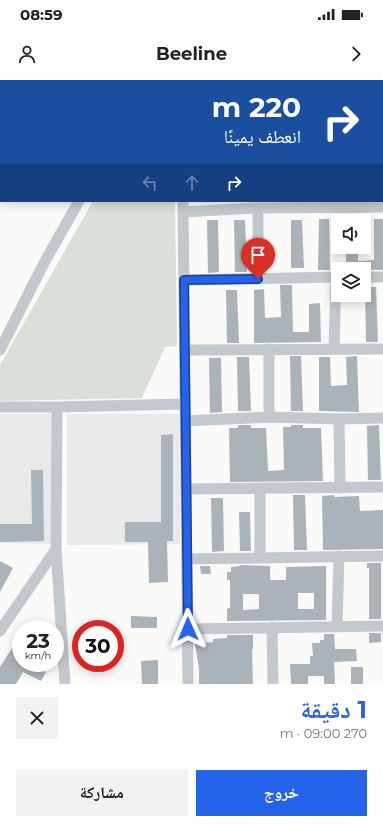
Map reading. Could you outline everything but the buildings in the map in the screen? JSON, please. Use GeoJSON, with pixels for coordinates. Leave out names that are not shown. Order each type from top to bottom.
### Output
{"type":"FeatureCollection","features":[{"type":"Feature","properties":{"kind":"street"},"geometry":{"type":"LineString","coordinates":[[0,350],[44,263],[78,202]]}},
{"type":"Feature","properties":{"kind":"street"},"geometry":{"type":"LineString","coordinates":[[188,684],[185,404],[186,350],[183,207],[258,208],[336,204],[383,208]]}},
{"type":"Feature","properties":{"kind":"street"},"geometry":{"type":"LineString","coordinates":[[258,208],[258,279]]}},
{"type":"Feature","properties":{"kind":"street"},"geometry":{"type":"LineString","coordinates":[[184,280],[331,277]]}},
{"type":"Feature","properties":{"kind":"street"},"geometry":{"type":"LineString","coordinates":[[371,277],[383,277]]}},
{"type":"Feature","properties":{"kind":"street"},"geometry":{"type":"LineString","coordinates":[[334,349],[336,302]]}},
{"type":"Feature","properties":{"kind":"street"},"geometry":{"type":"LineString","coordinates":[[269,349],[269,417]]}},
{"type":"Feature","properties":{"kind":"street"},"geometry":{"type":"LineString","coordinates":[[186,350],[383,349]]}},
{"type":"Feature","properties":{"kind":"street"},"geometry":{"type":"LineString","coordinates":[[0,406],[57,407],[185,404]]}},
{"type":"Feature","properties":{"kind":"street"},"geometry":{"type":"LineString","coordinates":[[57,407],[56,549],[65,684]]}},
{"type":"Feature","properties":{"kind":"street"},"geometry":{"type":"LineString","coordinates":[[186,421],[269,417],[339,419],[383,418]]}},
{"type":"Feature","properties":{"kind":"street"},"geometry":{"type":"LineString","coordinates":[[339,419],[340,488]]}},
{"type":"Feature","properties":{"kind":"street"},"geometry":{"type":"LineString","coordinates":[[186,489],[383,488]]}},
{"type":"Feature","properties":{"kind":"street"},"geometry":{"type":"LineString","coordinates":[[260,489],[260,557]]}},
{"type":"Feature","properties":{"kind":"street"},"geometry":{"type":"LineString","coordinates":[[0,630],[56,549]]}},
{"type":"Feature","properties":{"kind":"street"},"geometry":{"type":"LineString","coordinates":[[337,626],[339,556]]}},
{"type":"Feature","properties":{"kind":"street"},"geometry":{"type":"LineString","coordinates":[[186,559],[383,556]]}},
{"type":"Feature","properties":{"kind":"street"},"geometry":{"type":"LineString","coordinates":[[188,629],[383,626]]}},
{"type":"Feature","properties":{"kind":"street"},"geometry":{"type":"LineString","coordinates":[[272,628],[273,684]]}},
{"type":"Feature","properties":{"kind":"shaded area"},"geometry":{"type":"Polygon","coordinates":[[[92,202],[175,202],[177,346],[165,347],[142,398],[0,401],[0,365],[92,202]]]}},
{"type":"Feature","properties":{"kind":"shaded area"},"geometry":{"type":"Polygon","coordinates":[[[0,414],[51,414],[51,544],[0,543],[0,414]]]}},
{"type":"Feature","properties":{"kind":"shaded area"},"geometry":{"type":"Polygon","coordinates":[[[67,414],[179,414],[180,544],[67,545],[67,414]]]}},
{"type":"Feature","properties":{"kind":"route"},"geometry":{"type":"LineString","coordinates":[[188,629],[184,280],[258,279]]}}]}
